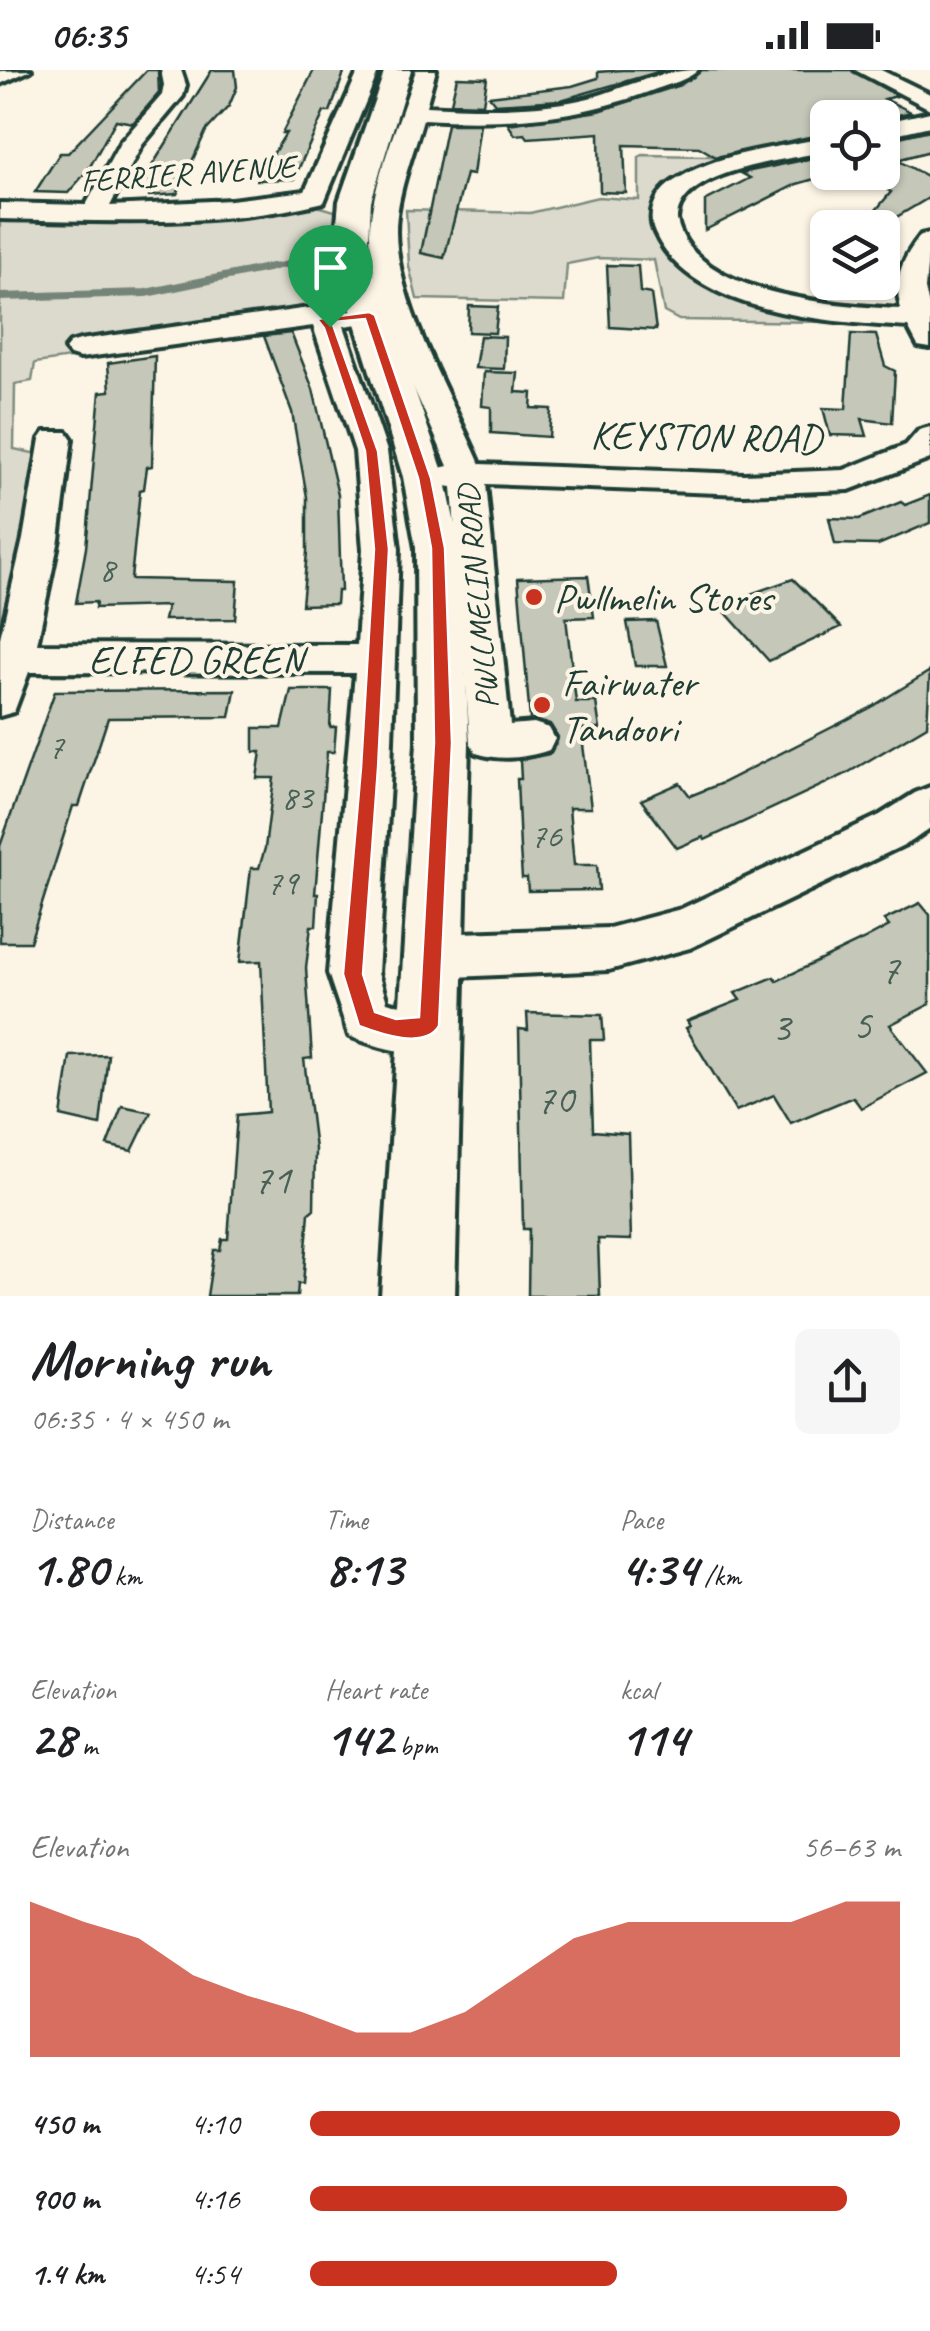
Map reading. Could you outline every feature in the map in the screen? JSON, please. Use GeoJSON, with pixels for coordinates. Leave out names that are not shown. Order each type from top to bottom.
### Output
{"type":"FeatureCollection","features":[{"type":"Feature","properties":{"kind":"street"},"geometry":{"type":"LineString","coordinates":[[0,78],[21,70]]}},
{"type":"Feature","properties":{"kind":"street"},"geometry":{"type":"LineString","coordinates":[[94,213],[132,143],[172,96],[171,70]]}},
{"type":"Feature","properties":{"kind":"street"},"geometry":{"type":"LineString","coordinates":[[402,85],[491,115],[551,112],[596,102],[688,70]]}},
{"type":"Feature","properties":{"kind":"street"},"geometry":{"type":"LineString","coordinates":[[865,70],[930,102]]}},
{"type":"Feature","properties":{"kind":"street","name":"PWLLMELIN ROAD"},"geometry":{"type":"LineString","coordinates":[[402,85],[346,170],[351,256],[369,315],[446,476],[438,548],[442,692],[418,1296]]}},
{"type":"Feature","properties":{"kind":"street","name":"PWLLMELIN ROAD"},"geometry":{"type":"LineString","coordinates":[[402,85],[385,210],[386,256],[446,476],[490,742],[534,740]]}},
{"type":"Feature","properties":{"kind":"street"},"geometry":{"type":"LineString","coordinates":[[900,126],[930,119]]}},
{"type":"Feature","properties":{"kind":"street"},"geometry":{"type":"LineString","coordinates":[[810,148],[714,172],[679,187],[667,200],[663,217],[666,234],[676,250],[713,278],[780,304],[924,331],[910,284],[912,262],[930,241]]}},
{"type":"Feature","properties":{"kind":"street","name":"FERRIER AVENUE"},"geometry":{"type":"LineString","coordinates":[[0,211],[168,212],[302,201],[315,197],[346,170]]}},
{"type":"Feature","properties":{"kind":"street"},"geometry":{"type":"LineString","coordinates":[[80,349],[308,317],[369,315]]}},
{"type":"Feature","properties":{"kind":"street"},"geometry":{"type":"LineString","coordinates":[[323,319],[330,327],[372,451],[381,549],[353,974],[367,1019],[396,1028],[428,1026]]}},
{"type":"Feature","properties":{"kind":"street","name":"KEYSTON ROAD"},"geometry":{"type":"LineString","coordinates":[[446,476],[495,473],[744,484],[849,480],[918,452],[930,437]]}},
{"type":"Feature","properties":{"kind":"street"},"geometry":{"type":"LineString","coordinates":[[0,701],[15,658],[43,533],[56,439]]}},
{"type":"Feature","properties":{"kind":"street","name":"ELFED GREEN"},"geometry":{"type":"LineString","coordinates":[[15,658],[376,659]]}},
{"type":"Feature","properties":{"kind":"street"},"geometry":{"type":"LineString","coordinates":[[432,956],[609,950],[690,927],[896,828],[930,805]]}},
{"type":"Feature","properties":{"kind":"shaded area"},"geometry":{"type":"Polygon","coordinates":[[[639,157],[776,157],[699,177],[663,217],[713,278],[839,314],[829,322],[679,320],[664,312],[654,260],[598,258],[567,264],[564,302],[417,299],[409,266],[406,210],[530,213],[598,197],[639,200],[639,157]]]}},
{"type":"Feature","properties":{"kind":"shaded area"},"geometry":{"type":"Polygon","coordinates":[[[310,204],[338,212],[337,242],[350,305],[346,311],[76,350],[77,357],[35,363],[32,381],[15,384],[14,449],[42,455],[0,664],[0,211],[310,204]]]}},
{"type":"Feature","properties":{"kind":"building"},"geometry":{"type":"Polygon","coordinates":[[[147,70],[158,70],[159,93],[133,123],[116,120],[88,170],[68,193],[35,192],[60,153],[68,153],[147,70]]]}},
{"type":"Feature","properties":{"kind":"building"},"geometry":{"type":"Polygon","coordinates":[[[212,70],[235,70],[237,87],[229,106],[206,131],[177,194],[149,196],[150,181],[145,177],[212,70]]]}},
{"type":"Feature","properties":{"kind":"building"},"geometry":{"type":"Polygon","coordinates":[[[314,70],[345,70],[330,112],[324,112],[294,179],[257,180],[286,133],[282,133],[314,70]]]}},
{"type":"Feature","properties":{"kind":"building"},"geometry":{"type":"Polygon","coordinates":[[[665,70],[561,100],[495,104],[489,96],[572,86],[598,78],[598,72],[665,70]]]}},
{"type":"Feature","properties":{"kind":"building"},"geometry":{"type":"Polygon","coordinates":[[[702,70],[852,70],[897,96],[887,100],[810,100],[810,137],[716,157],[699,147],[624,145],[626,193],[600,192],[599,133],[528,138],[525,134],[515,135],[508,124],[599,111],[680,85],[702,70]]]}},
{"type":"Feature","properties":{"kind":"building"},"geometry":{"type":"Polygon","coordinates":[[[457,77],[487,78],[483,104],[451,103],[457,77]]]}},
{"type":"Feature","properties":{"kind":"building"},"geometry":{"type":"Polygon","coordinates":[[[447,124],[480,124],[473,175],[466,174],[444,258],[421,253],[447,124]]]}},
{"type":"Feature","properties":{"kind":"building"},"geometry":{"type":"Polygon","coordinates":[[[930,130],[930,151],[900,159],[900,137],[930,130]]]}},
{"type":"Feature","properties":{"kind":"building"},"geometry":{"type":"Polygon","coordinates":[[[810,159],[810,180],[705,230],[705,201],[750,178],[741,173],[810,159]]]}},
{"type":"Feature","properties":{"kind":"building"},"geometry":{"type":"Polygon","coordinates":[[[900,162],[930,178],[930,197],[900,215],[900,210],[876,210],[891,192],[888,190],[900,190],[900,162]]]}},
{"type":"Feature","properties":{"kind":"building"},"geometry":{"type":"Polygon","coordinates":[[[607,265],[638,266],[640,292],[651,294],[656,330],[610,327],[607,265]]]}},
{"type":"Feature","properties":{"kind":"building"},"geometry":{"type":"Polygon","coordinates":[[[469,306],[498,307],[495,333],[468,332],[469,306]]]}},
{"type":"Feature","properties":{"kind":"building"},"geometry":{"type":"Polygon","coordinates":[[[291,333],[313,389],[338,495],[341,591],[337,591],[336,604],[302,605],[307,497],[292,412],[264,336],[291,333]]]}},
{"type":"Feature","properties":{"kind":"building"},"geometry":{"type":"Polygon","coordinates":[[[851,334],[876,335],[885,366],[895,371],[892,423],[862,419],[867,436],[830,435],[823,408],[846,409],[851,334]]]}},
{"type":"Feature","properties":{"kind":"building"},"geometry":{"type":"Polygon","coordinates":[[[480,336],[505,337],[504,369],[475,368],[480,336]]]}},
{"type":"Feature","properties":{"kind":"building"},"geometry":{"type":"Polygon","coordinates":[[[155,356],[152,466],[147,467],[144,489],[140,490],[131,579],[238,581],[235,619],[164,620],[167,606],[95,608],[96,602],[76,603],[86,548],[100,392],[110,391],[108,363],[155,356]]]}},
{"type":"Feature","properties":{"kind":"building"},"geometry":{"type":"Polygon","coordinates":[[[484,372],[518,373],[516,392],[532,393],[531,408],[551,409],[549,437],[491,433],[491,407],[482,406],[484,372]]]}},
{"type":"Feature","properties":{"kind":"building"},"geometry":{"type":"Polygon","coordinates":[[[930,495],[930,523],[878,545],[835,544],[829,518],[859,519],[930,495]]]}},
{"type":"Feature","properties":{"kind":"building"},"geometry":{"type":"Polygon","coordinates":[[[588,576],[594,617],[566,618],[576,702],[596,702],[600,729],[581,729],[591,808],[569,808],[574,865],[597,865],[599,890],[528,891],[527,878],[522,878],[520,849],[520,760],[550,754],[558,737],[550,724],[530,720],[518,578],[588,576]]]}},
{"type":"Feature","properties":{"kind":"building"},"geometry":{"type":"Polygon","coordinates":[[[793,579],[841,627],[769,661],[719,605],[793,579]]]}},
{"type":"Feature","properties":{"kind":"building"},"geometry":{"type":"Polygon","coordinates":[[[656,621],[667,666],[635,666],[627,622],[656,621]]]}},
{"type":"Feature","properties":{"kind":"building"},"geometry":{"type":"Polygon","coordinates":[[[930,671],[927,726],[844,775],[705,840],[703,837],[677,848],[641,800],[680,783],[690,796],[722,783],[870,708],[930,671]]]}},
{"type":"Feature","properties":{"kind":"building"},"geometry":{"type":"Polygon","coordinates":[[[235,690],[230,717],[108,718],[79,806],[73,806],[30,942],[0,942],[0,846],[55,691],[235,690]]]}},
{"type":"Feature","properties":{"kind":"building"},"geometry":{"type":"Polygon","coordinates":[[[291,690],[332,690],[330,727],[336,727],[334,752],[327,752],[315,894],[316,926],[311,926],[306,968],[312,1058],[304,1059],[315,1149],[314,1209],[309,1213],[303,1284],[298,1284],[297,1296],[207,1296],[214,1250],[220,1250],[222,1239],[228,1239],[237,1115],[268,1112],[261,961],[240,962],[251,868],[259,868],[265,848],[274,778],[257,778],[261,752],[254,752],[254,728],[282,728],[291,690]]]}},
{"type":"Feature","properties":{"kind":"building"},"geometry":{"type":"Polygon","coordinates":[[[920,903],[930,915],[930,1004],[890,1025],[927,1073],[861,1108],[853,1097],[791,1123],[774,1095],[736,1111],[686,1028],[690,1026],[687,1021],[740,1000],[735,993],[774,977],[777,981],[863,940],[889,926],[884,920],[920,903]]]}},
{"type":"Feature","properties":{"kind":"building"},"geometry":{"type":"Polygon","coordinates":[[[527,1013],[602,1015],[604,1040],[590,1040],[593,1131],[628,1134],[631,1240],[598,1239],[600,1296],[528,1296],[529,1229],[523,1229],[519,1029],[528,1030],[527,1013]]]}},
{"type":"Feature","properties":{"kind":"building"},"geometry":{"type":"Polygon","coordinates":[[[108,1055],[100,1125],[61,1116],[70,1056],[108,1055]]]}},
{"type":"Feature","properties":{"kind":"building"},"geometry":{"type":"Polygon","coordinates":[[[122,1106],[151,1112],[132,1151],[107,1145],[122,1106]]]}},
{"type":"Feature","properties":{"kind":"waterway"},"geometry":{"type":"LineString","coordinates":[[260,270],[321,257]]}},
{"type":"Feature","properties":{"kind":"waterway"},"geometry":{"type":"LineString","coordinates":[[0,297],[146,293],[272,267]]}},
{"type":"Feature","properties":{"kind":"place","name":"Pwllmelin Stores"},"geometry":{"type":"Point","coordinates":[534,597]}},
{"type":"Feature","properties":{"kind":"place","name":"Fairwater Tandoori"},"geometry":{"type":"Point","coordinates":[542,705]}},
{"type":"Feature","properties":{"kind":"route"},"geometry":{"type":"LineString","coordinates":[[369,315],[402,402],[424,478],[438,548],[443,743],[428,1026],[396,1028],[367,1019],[353,974],[370,768],[381,549],[372,451],[330,327],[323,319],[369,315]]}}]}
